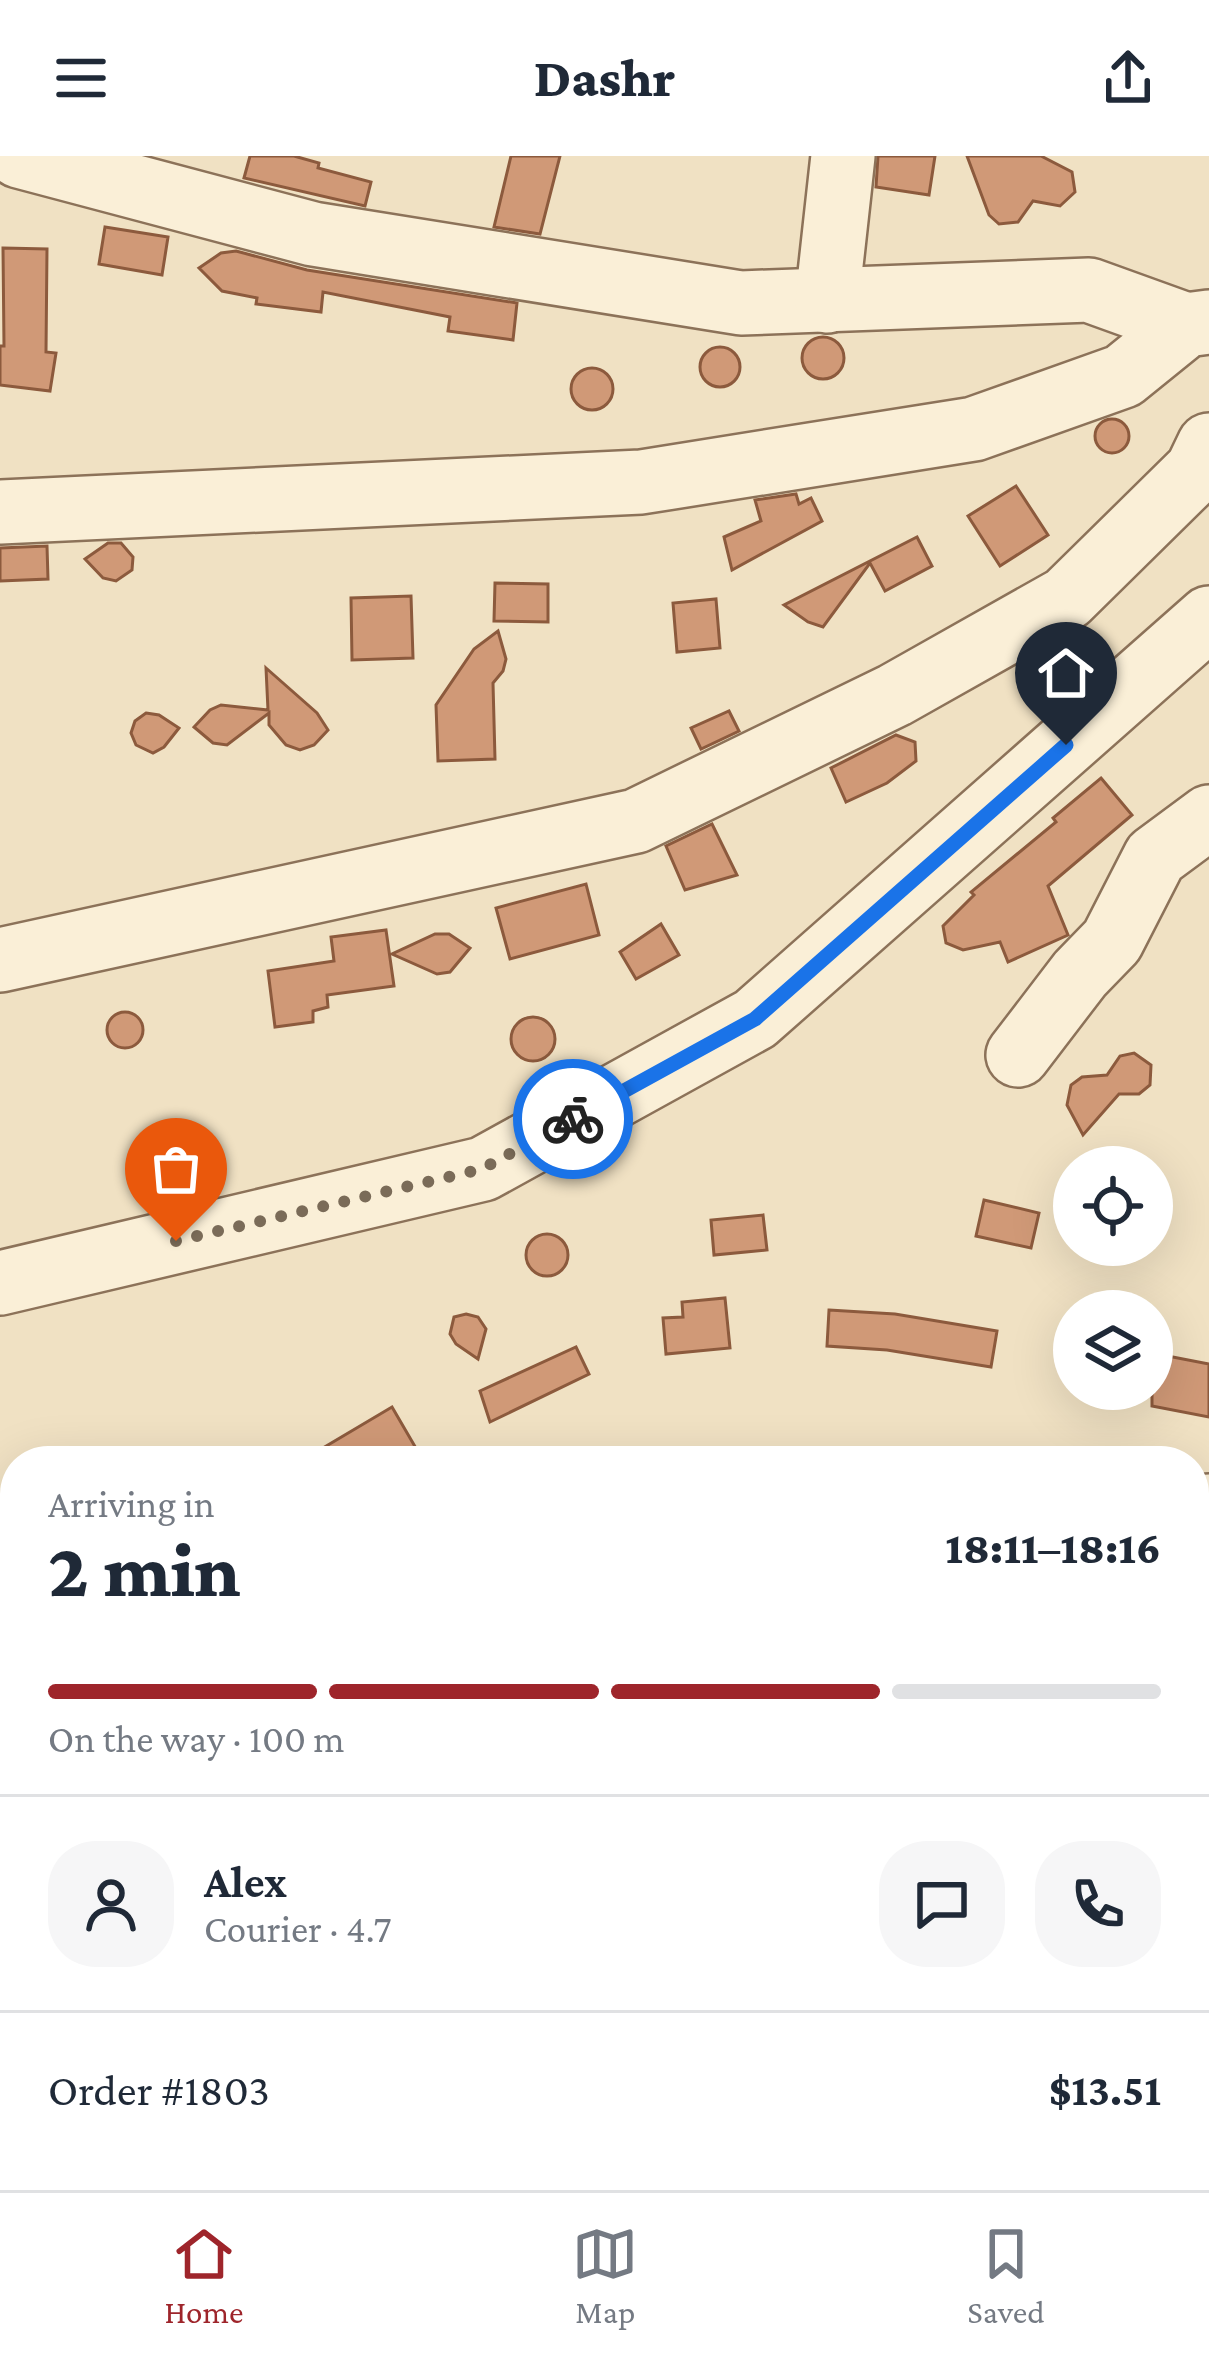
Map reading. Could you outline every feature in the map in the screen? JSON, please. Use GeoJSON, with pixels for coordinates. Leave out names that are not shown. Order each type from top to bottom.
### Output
{"type":"FeatureCollection","features":[{"type":"Feature","properties":{"kind":"street"},"geometry":{"type":"LineString","coordinates":[[19,156],[313,234],[741,303],[1089,290],[1198,323]]}},
{"type":"Feature","properties":{"kind":"street"},"geometry":{"type":"LineString","coordinates":[[827,301],[843,156]]}},
{"type":"Feature","properties":{"kind":"street"},"geometry":{"type":"LineString","coordinates":[[0,512],[641,482],[952,433],[1123,376],[1198,323]]}},
{"type":"Feature","properties":{"kind":"street"},"geometry":{"type":"LineString","coordinates":[[0,960],[636,821],[895,695],[1067,598],[1197,470],[1209,445]]}},
{"type":"Feature","properties":{"kind":"street"},"geometry":{"type":"LineString","coordinates":[[0,1283],[482,1169],[755,1019],[1209,618]]}},
{"type":"Feature","properties":{"kind":"street"},"geometry":{"type":"LineString","coordinates":[[1018,1055],[1112,940],[1155,857],[1209,817]]}},
{"type":"Feature","properties":{"kind":"building"},"geometry":{"type":"Polygon","coordinates":[[[250,156],[294,156],[319,163],[318,168],[371,182],[365,206],[244,178],[250,156]]]}},
{"type":"Feature","properties":{"kind":"building"},"geometry":{"type":"Polygon","coordinates":[[[511,156],[560,156],[540,234],[494,227],[511,156]]]}},
{"type":"Feature","properties":{"kind":"building"},"geometry":{"type":"Polygon","coordinates":[[[878,156],[935,156],[929,195],[876,187],[878,156]]]}},
{"type":"Feature","properties":{"kind":"building"},"geometry":{"type":"Polygon","coordinates":[[[967,156],[1041,156],[1072,172],[1075,192],[1060,206],[1033,201],[1018,222],[999,224],[989,215],[967,156]]]}},
{"type":"Feature","properties":{"kind":"building"},"geometry":{"type":"Polygon","coordinates":[[[105,227],[168,237],[162,275],[99,264],[105,227]]]}},
{"type":"Feature","properties":{"kind":"building"},"geometry":{"type":"Polygon","coordinates":[[[3,248],[47,249],[46,352],[56,353],[50,391],[0,385],[3,248]]]}},
{"type":"Feature","properties":{"kind":"building"},"geometry":{"type":"Polygon","coordinates":[[[236,251],[307,270],[517,303],[513,340],[448,331],[450,317],[323,292],[321,312],[256,304],[257,298],[222,291],[199,268],[221,253],[236,251]]]}},
{"type":"Feature","properties":{"kind":"building"},"geometry":{"type":"Polygon","coordinates":[[[823,337],[838,343],[844,358],[838,373],[823,379],[808,373],[802,358],[808,343],[823,337]]]}},
{"type":"Feature","properties":{"kind":"building"},"geometry":{"type":"Polygon","coordinates":[[[720,347],[734,353],[740,367],[734,381],[720,387],[706,381],[700,367],[706,353],[720,347]]]}},
{"type":"Feature","properties":{"kind":"building"},"geometry":{"type":"Polygon","coordinates":[[[592,368],[607,374],[613,389],[607,404],[592,410],[577,404],[571,389],[577,374],[592,368]]]}},
{"type":"Feature","properties":{"kind":"building"},"geometry":{"type":"Polygon","coordinates":[[[1112,419],[1124,424],[1129,436],[1124,448],[1112,453],[1100,448],[1095,436],[1100,424],[1112,419]]]}},
{"type":"Feature","properties":{"kind":"building"},"geometry":{"type":"Polygon","coordinates":[[[1016,486],[1048,535],[1000,566],[968,516],[1016,486]]]}},
{"type":"Feature","properties":{"kind":"building"},"geometry":{"type":"Polygon","coordinates":[[[796,494],[799,504],[811,498],[822,521],[732,570],[724,537],[761,521],[755,500],[796,494]]]}},
{"type":"Feature","properties":{"kind":"building"},"geometry":{"type":"Polygon","coordinates":[[[917,537],[932,566],[885,591],[870,563],[823,627],[784,605],[917,537]]]}},
{"type":"Feature","properties":{"kind":"building"},"geometry":{"type":"Polygon","coordinates":[[[108,543],[121,543],[133,557],[132,570],[116,581],[103,578],[85,559],[108,543]]]}},
{"type":"Feature","properties":{"kind":"building"},"geometry":{"type":"Polygon","coordinates":[[[47,546],[48,579],[0,581],[0,548],[47,546]]]}},
{"type":"Feature","properties":{"kind":"building"},"geometry":{"type":"Polygon","coordinates":[[[495,583],[548,584],[548,622],[494,621],[495,583]]]}},
{"type":"Feature","properties":{"kind":"building"},"geometry":{"type":"Polygon","coordinates":[[[411,596],[413,658],[352,660],[351,598],[411,596]]]}},
{"type":"Feature","properties":{"kind":"building"},"geometry":{"type":"Polygon","coordinates":[[[716,599],[720,648],[677,652],[673,603],[716,599]]]}},
{"type":"Feature","properties":{"kind":"building"},"geometry":{"type":"Polygon","coordinates":[[[498,631],[506,659],[493,683],[495,759],[438,761],[436,705],[474,649],[498,631]]]}},
{"type":"Feature","properties":{"kind":"building"},"geometry":{"type":"Polygon","coordinates":[[[266,668],[317,713],[328,730],[314,745],[300,750],[286,745],[269,725],[269,713],[227,745],[213,743],[194,727],[221,705],[268,710],[266,668]]]}},
{"type":"Feature","properties":{"kind":"building"},"geometry":{"type":"Polygon","coordinates":[[[729,711],[739,731],[701,749],[691,728],[729,711]]]}},
{"type":"Feature","properties":{"kind":"building"},"geometry":{"type":"Polygon","coordinates":[[[146,713],[179,728],[153,753],[136,745],[131,733],[135,721],[146,713]]]}},
{"type":"Feature","properties":{"kind":"building"},"geometry":{"type":"Polygon","coordinates":[[[896,735],[915,742],[916,761],[887,783],[846,802],[831,768],[896,735]]]}},
{"type":"Feature","properties":{"kind":"building"},"geometry":{"type":"Polygon","coordinates":[[[1101,778],[1132,815],[1048,886],[1068,935],[1008,962],[1000,942],[963,950],[946,943],[943,926],[974,895],[971,892],[1101,778]]]}},
{"type":"Feature","properties":{"kind":"building"},"geometry":{"type":"Polygon","coordinates":[[[712,824],[737,875],[685,890],[666,846],[712,824]]]}},
{"type":"Feature","properties":{"kind":"building"},"geometry":{"type":"Polygon","coordinates":[[[586,884],[599,935],[510,959],[496,908],[586,884]]]}},
{"type":"Feature","properties":{"kind":"building"},"geometry":{"type":"Polygon","coordinates":[[[661,924],[679,955],[636,979],[620,952],[661,924]]]}},
{"type":"Feature","properties":{"kind":"building"},"geometry":{"type":"Polygon","coordinates":[[[386,930],[394,986],[327,995],[328,1007],[313,1011],[313,1022],[275,1027],[268,971],[334,961],[331,937],[386,930]]]}},
{"type":"Feature","properties":{"kind":"building"},"geometry":{"type":"Polygon","coordinates":[[[435,934],[449,934],[470,948],[450,972],[437,974],[392,954],[435,934]]]}},
{"type":"Feature","properties":{"kind":"building"},"geometry":{"type":"Polygon","coordinates":[[[125,1012],[138,1017],[143,1030],[138,1043],[125,1048],[112,1043],[107,1030],[112,1017],[125,1012]]]}},
{"type":"Feature","properties":{"kind":"building"},"geometry":{"type":"Polygon","coordinates":[[[533,1017],[549,1023],[555,1039],[549,1055],[533,1061],[517,1055],[511,1039],[517,1023],[533,1017]]]}},
{"type":"Feature","properties":{"kind":"building"},"geometry":{"type":"Polygon","coordinates":[[[1134,1053],[1151,1065],[1150,1085],[1139,1094],[1119,1094],[1083,1135],[1067,1105],[1071,1085],[1082,1077],[1107,1075],[1120,1056],[1134,1053]]]}},
{"type":"Feature","properties":{"kind":"building"},"geometry":{"type":"Polygon","coordinates":[[[984,1200],[1039,1213],[1031,1248],[976,1236],[984,1200]]]}},
{"type":"Feature","properties":{"kind":"building"},"geometry":{"type":"Polygon","coordinates":[[[763,1215],[767,1250],[714,1255],[711,1220],[763,1215]]]}},
{"type":"Feature","properties":{"kind":"building"},"geometry":{"type":"Polygon","coordinates":[[[547,1234],[562,1240],[568,1255],[562,1270],[547,1276],[532,1270],[526,1255],[532,1240],[547,1234]]]}},
{"type":"Feature","properties":{"kind":"building"},"geometry":{"type":"Polygon","coordinates":[[[725,1298],[730,1348],[666,1354],[663,1318],[683,1317],[682,1302],[725,1298]]]}},
{"type":"Feature","properties":{"kind":"building"},"geometry":{"type":"Polygon","coordinates":[[[829,1310],[895,1314],[997,1331],[991,1367],[887,1350],[827,1346],[829,1310]]]}},
{"type":"Feature","properties":{"kind":"building"},"geometry":{"type":"Polygon","coordinates":[[[454,1317],[478,1317],[486,1329],[478,1359],[450,1334],[454,1317]]]}},
{"type":"Feature","properties":{"kind":"building"},"geometry":{"type":"Polygon","coordinates":[[[576,1347],[589,1374],[490,1422],[480,1391],[576,1347]]]}},
{"type":"Feature","properties":{"kind":"building"},"geometry":{"type":"Polygon","coordinates":[[[1173,1357],[1209,1364],[1209,1417],[1173,1410],[1173,1357]]]}},
{"type":"Feature","properties":{"kind":"building"},"geometry":{"type":"Polygon","coordinates":[[[392,1407],[415,1446],[326,1446],[392,1407]]]}},
{"type":"Feature","properties":{"kind":"way so far"},"geometry":{"type":"LineString","coordinates":[[176,1241],[482,1169],[573,1119]]}},
{"type":"Feature","properties":{"kind":"route"},"geometry":{"type":"LineString","coordinates":[[573,1119],[755,1019],[1066,745]]}}]}
